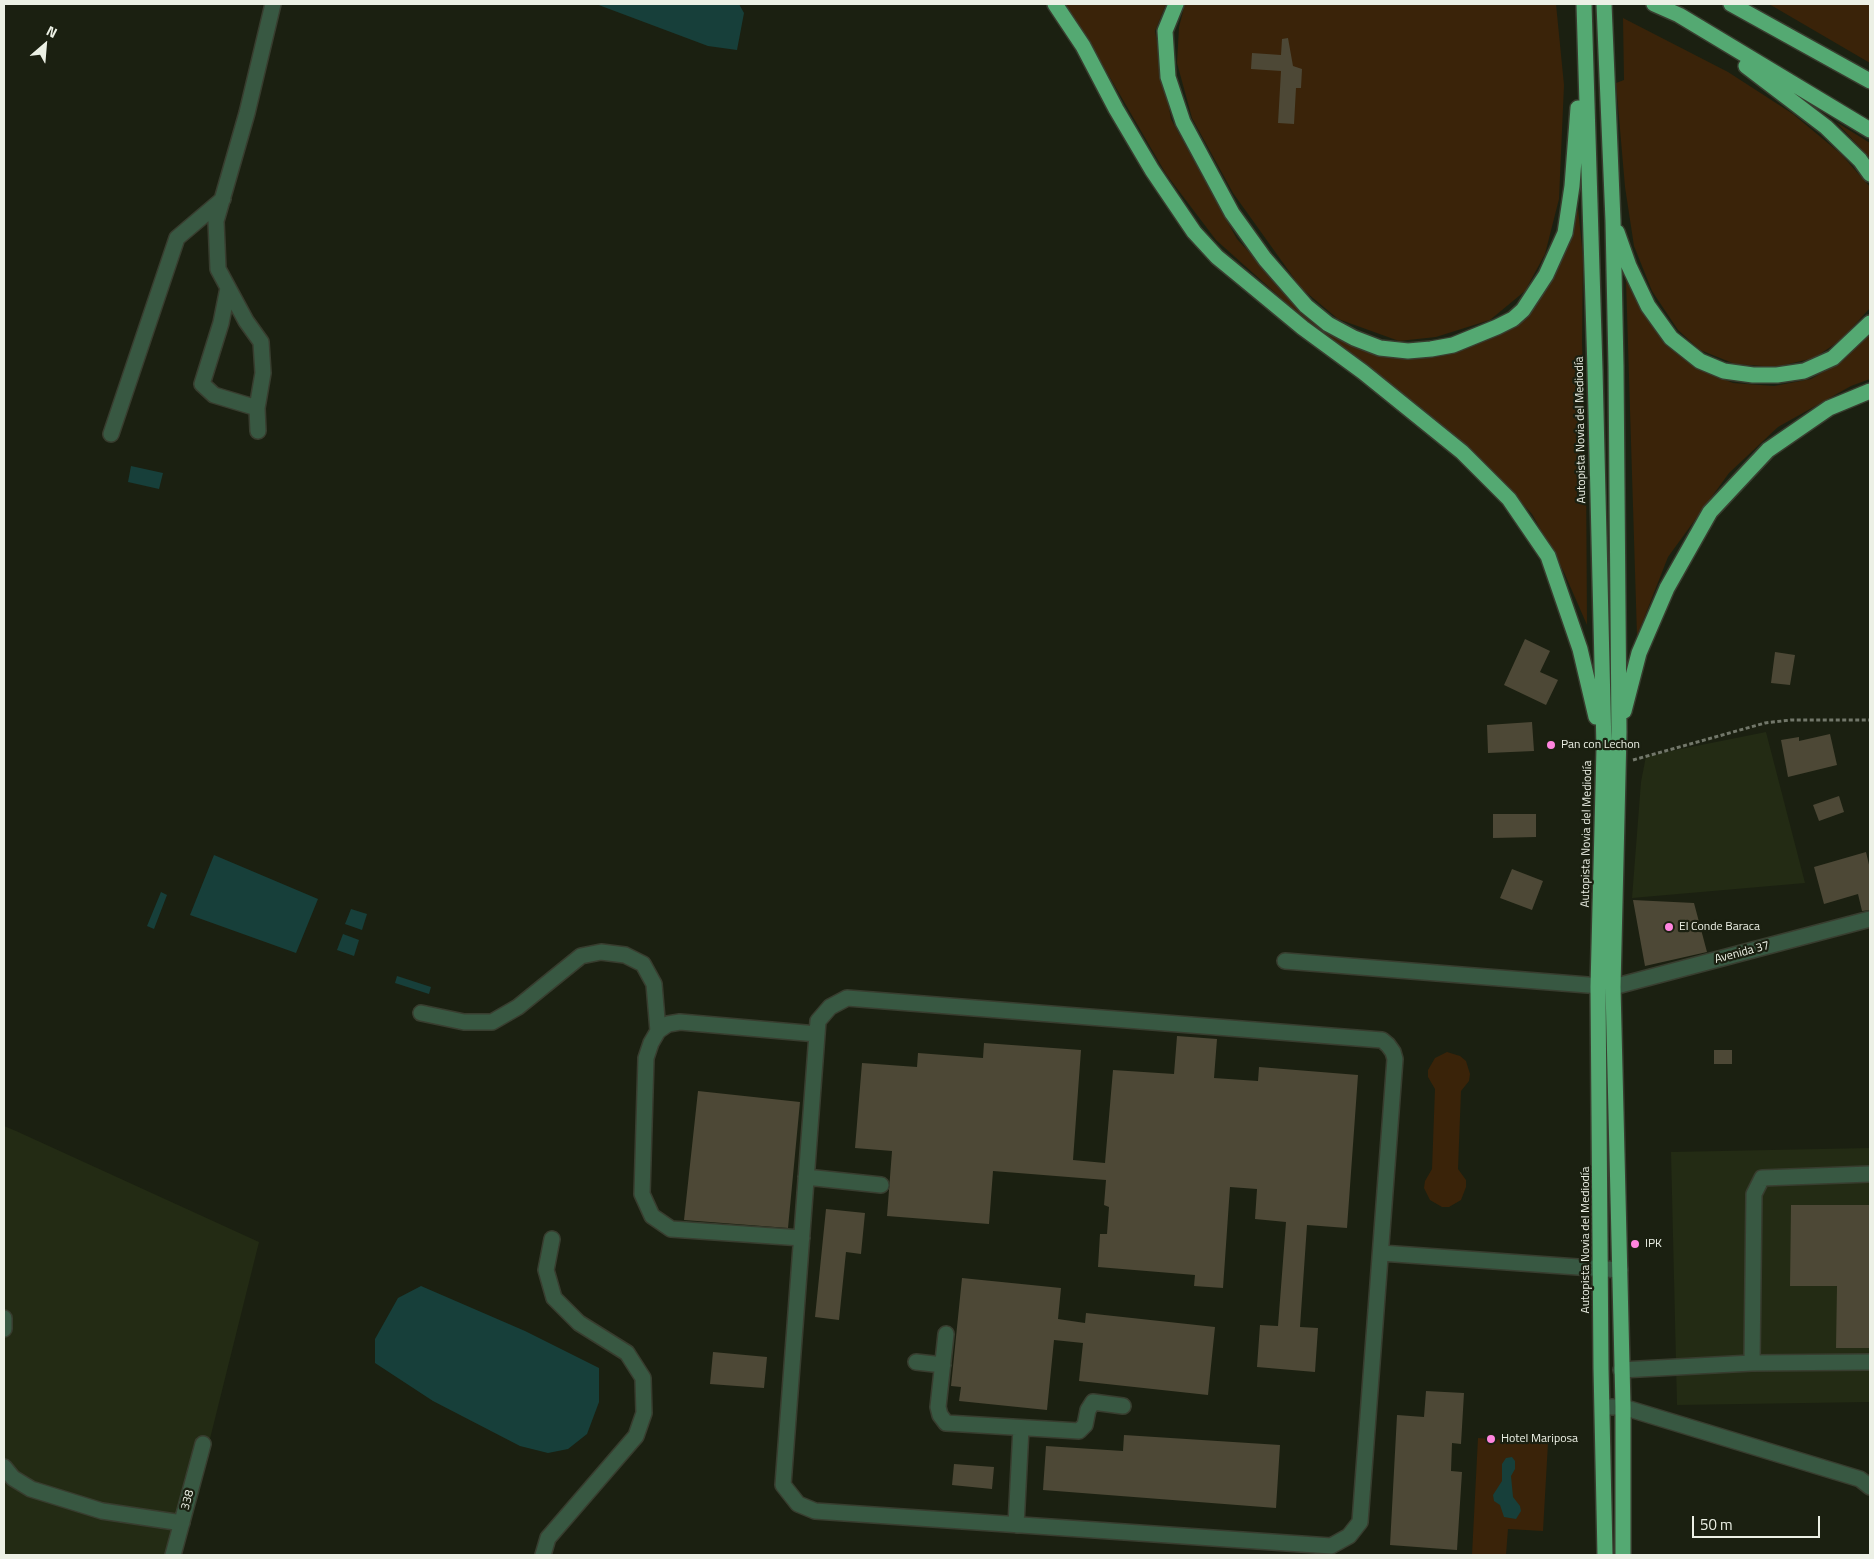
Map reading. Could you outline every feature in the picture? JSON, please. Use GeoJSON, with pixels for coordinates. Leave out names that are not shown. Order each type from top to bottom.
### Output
{"type":"FeatureCollection","features":[{"type":"Feature","properties":{"kind":"highway"},"geometry":{"type":"LineString","coordinates":[[1055,4],[1083,46],[1116,109],[1152,170],[1194,232],[1217,257],[1303,328],[1363,372],[1462,452],[1509,498],[1548,556],[1580,649],[1604,748]]}},
{"type":"Feature","properties":{"kind":"highway"},"geometry":{"type":"LineString","coordinates":[[1176,4],[1165,31],[1168,76],[1183,122],[1232,213],[1265,259],[1306,306],[1328,324],[1354,338],[1380,348],[1408,352],[1453,345],[1513,319],[1523,310],[1546,275],[1565,233],[1572,186],[1584,4]]}},
{"type":"Feature","properties":{"kind":"highway","name":"Autopista Novia del Mediodía"},"geometry":{"type":"LineString","coordinates":[[1604,4],[1613,221],[1616,366],[1619,732],[1606,987],[1620,1270],[1623,1407],[1623,1555]]}},
{"type":"Feature","properties":{"kind":"highway"},"geometry":{"type":"LineString","coordinates":[[1654,4],[1679,15],[1870,130]]}},
{"type":"Feature","properties":{"kind":"highway"},"geometry":{"type":"LineString","coordinates":[[1731,4],[1870,81]]}},
{"type":"Feature","properties":{"kind":"highway"},"geometry":{"type":"LineString","coordinates":[[1679,15],[1826,127],[1860,160],[1870,174]]}},
{"type":"Feature","properties":{"kind":"highway","name":"Autopista Novia del Mediodía"},"geometry":{"type":"LineString","coordinates":[[1583,24],[1595,360],[1604,748],[1606,987],[1601,1368],[1605,1555]]}},
{"type":"Feature","properties":{"kind":"highway"},"geometry":{"type":"LineString","coordinates":[[1613,221],[1629,266],[1648,306],[1671,338],[1700,360],[1724,371],[1753,376],[1804,371],[1833,358],[1870,323]]}},
{"type":"Feature","properties":{"kind":"highway"},"geometry":{"type":"LineString","coordinates":[[1619,732],[1639,654],[1667,588],[1710,512],[1768,450],[1829,408],[1870,391]]}},
{"type":"Feature","properties":{"kind":"street"},"geometry":{"type":"LineString","coordinates":[[258,431],[257,408],[263,373],[261,342],[246,321],[218,269],[216,221],[247,114],[274,4]]}},
{"type":"Feature","properties":{"kind":"street"},"geometry":{"type":"LineString","coordinates":[[111,434],[177,238],[222,199]]}},
{"type":"Feature","properties":{"kind":"street"},"geometry":{"type":"LineString","coordinates":[[228,288],[221,323],[202,384],[214,394],[257,408]]}},
{"type":"Feature","properties":{"kind":"street","name":"Avenida 37"},"geometry":{"type":"LineString","coordinates":[[1285,961],[1606,987],[1870,919]]}},
{"type":"Feature","properties":{"kind":"street"},"geometry":{"type":"LineString","coordinates":[[421,1013],[464,1022],[492,1022],[518,1007],[581,956],[601,952],[625,955],[643,964],[654,984],[658,1031]]}},
{"type":"Feature","properties":{"kind":"street"},"geometry":{"type":"LineString","coordinates":[[847,998],[1382,1040],[1393,1052],[1395,1059],[1360,1522],[1349,1536],[1331,1546],[815,1511],[798,1504],[783,1485],[817,1034],[818,1021],[830,1007],[847,998]]}},
{"type":"Feature","properties":{"kind":"street"},"geometry":{"type":"LineString","coordinates":[[802,1238],[672,1229],[652,1216],[642,1194],[646,1058],[651,1043],[658,1031],[668,1024],[680,1022],[817,1034]]}},
{"type":"Feature","properties":{"kind":"street"},"geometry":{"type":"LineString","coordinates":[[1752,1363],[1754,1194],[1762,1178],[1870,1174]]}},
{"type":"Feature","properties":{"kind":"street"},"geometry":{"type":"LineString","coordinates":[[806,1177],[881,1185]]}},
{"type":"Feature","properties":{"kind":"street"},"geometry":{"type":"LineString","coordinates":[[543,1555],[548,1538],[636,1436],[644,1413],[643,1378],[627,1353],[579,1323],[554,1298],[546,1270],[552,1239]]}},
{"type":"Feature","properties":{"kind":"street"},"geometry":{"type":"LineString","coordinates":[[1381,1253],[1620,1270]]}},
{"type":"Feature","properties":{"kind":"street"},"geometry":{"type":"LineString","coordinates":[[4,1318],[4,1329]]}},
{"type":"Feature","properties":{"kind":"street"},"geometry":{"type":"LineString","coordinates":[[946,1334],[938,1407],[940,1415],[946,1423],[1079,1431],[1086,1425],[1088,1410],[1093,1402],[1123,1406]]}},
{"type":"Feature","properties":{"kind":"street"},"geometry":{"type":"LineString","coordinates":[[916,1362],[943,1366]]}},
{"type":"Feature","properties":{"kind":"street"},"geometry":{"type":"LineString","coordinates":[[1621,1370],[1752,1363],[1870,1362]]}},
{"type":"Feature","properties":{"kind":"street"},"geometry":{"type":"LineString","coordinates":[[1603,1407],[1623,1407],[1860,1479],[1870,1487]]}},
{"type":"Feature","properties":{"kind":"street"},"geometry":{"type":"LineString","coordinates":[[1016,1525],[1021,1428]]}},
{"type":"Feature","properties":{"kind":"street","name":"338"},"geometry":{"type":"LineString","coordinates":[[174,1555],[203,1444]]}},
{"type":"Feature","properties":{"kind":"street"},"geometry":{"type":"LineString","coordinates":[[4,1468],[13,1478],[31,1490],[102,1511],[182,1523]]}},
{"type":"Feature","properties":{"kind":"path"},"geometry":{"type":"LineString","coordinates":[[1618,764],[1765,723],[1791,720],[1870,720]]}},
{"type":"Feature","properties":{"kind":"shaded area"},"geometry":{"type":"Polygon","coordinates":[[[1061,4],[1166,4],[1155,31],[1171,119],[1237,239],[1273,278],[1317,320],[1411,357],[1534,307],[1555,276],[1578,208],[1583,257],[1582,343],[1586,462],[1587,625],[1563,570],[1532,514],[1478,456],[1423,409],[1310,324],[1216,240],[1166,174],[1094,50],[1061,4]]]}},
{"type":"Feature","properties":{"kind":"shaded area"},"geometry":{"type":"Polygon","coordinates":[[[1185,4],[1556,4],[1564,85],[1559,199],[1545,254],[1525,291],[1490,320],[1436,337],[1399,341],[1338,319],[1301,288],[1233,193],[1192,118],[1177,63],[1179,27],[1185,4]]]}},
{"type":"Feature","properties":{"kind":"shaded area"},"geometry":{"type":"Polygon","coordinates":[[[1769,4],[1870,4],[1870,63],[1769,4]]]}},
{"type":"Feature","properties":{"kind":"shaded area"},"geometry":{"type":"Polygon","coordinates":[[[1623,18],[1728,72],[1793,114],[1841,154],[1870,187],[1870,308],[1841,340],[1814,358],[1776,367],[1735,364],[1700,350],[1678,330],[1652,291],[1634,246],[1625,187],[1616,83],[1624,80],[1623,18]]]}},
{"type":"Feature","properties":{"kind":"shaded area"},"geometry":{"type":"Polygon","coordinates":[[[1836,122],[1870,143],[1870,158],[1836,122]]]}},
{"type":"Feature","properties":{"kind":"shaded area"},"geometry":{"type":"Polygon","coordinates":[[[1626,280],[1665,343],[1701,370],[1733,383],[1774,386],[1811,379],[1844,360],[1870,333],[1870,379],[1851,386],[1778,427],[1729,473],[1668,557],[1637,636],[1626,280]]]}},
{"type":"Feature","properties":{"kind":"shaded area"},"geometry":{"type":"Polygon","coordinates":[[[1766,732],[1805,883],[1632,898],[1641,782],[1646,756],[1766,732]]]}},
{"type":"Feature","properties":{"kind":"shaded area"},"geometry":{"type":"Polygon","coordinates":[[[1447,1052],[1460,1056],[1466,1061],[1470,1074],[1469,1081],[1461,1091],[1458,1169],[1466,1180],[1466,1187],[1461,1200],[1449,1207],[1442,1207],[1430,1200],[1424,1188],[1425,1181],[1432,1169],[1435,1089],[1428,1077],[1428,1070],[1435,1058],[1447,1052]]]}},
{"type":"Feature","properties":{"kind":"shaded area"},"geometry":{"type":"Polygon","coordinates":[[[4,1126],[259,1242],[181,1555],[4,1555],[4,1126]]]}},
{"type":"Feature","properties":{"kind":"shaded area"},"geometry":{"type":"Polygon","coordinates":[[[1870,1148],[1870,1402],[1677,1405],[1671,1152],[1870,1148]]]}},
{"type":"Feature","properties":{"kind":"shaded area"},"geometry":{"type":"Polygon","coordinates":[[[1478,1438],[1548,1443],[1543,1531],[1508,1529],[1506,1555],[1472,1555],[1478,1438]]]}},
{"type":"Feature","properties":{"kind":"water"},"geometry":{"type":"Polygon","coordinates":[[[596,4],[739,4],[744,13],[737,50],[708,46],[596,4]]]}},
{"type":"Feature","properties":{"kind":"water"},"geometry":{"type":"Polygon","coordinates":[[[131,466],[163,473],[159,489],[128,482],[131,466]]]}},
{"type":"Feature","properties":{"kind":"water"},"geometry":{"type":"Polygon","coordinates":[[[214,855],[318,899],[296,953],[190,915],[214,855]]]}},
{"type":"Feature","properties":{"kind":"water"},"geometry":{"type":"Polygon","coordinates":[[[161,892],[167,895],[154,929],[147,926],[161,892]]]}},
{"type":"Feature","properties":{"kind":"water"},"geometry":{"type":"Polygon","coordinates":[[[351,909],[367,914],[362,930],[345,924],[351,909]]]}},
{"type":"Feature","properties":{"kind":"water"},"geometry":{"type":"Polygon","coordinates":[[[343,934],[359,940],[354,956],[337,950],[343,934]]]}},
{"type":"Feature","properties":{"kind":"water"},"geometry":{"type":"Polygon","coordinates":[[[397,976],[431,987],[429,994],[395,983],[397,976]]]}},
{"type":"Feature","properties":{"kind":"water"},"geometry":{"type":"Polygon","coordinates":[[[421,1286],[525,1331],[599,1368],[599,1402],[587,1434],[568,1449],[548,1453],[520,1446],[433,1401],[375,1363],[375,1339],[398,1298],[421,1286]]]}},
{"type":"Feature","properties":{"kind":"water"},"geometry":{"type":"Polygon","coordinates":[[[1512,1457],[1515,1461],[1515,1469],[1511,1476],[1513,1497],[1520,1506],[1521,1511],[1516,1519],[1504,1517],[1500,1505],[1494,1501],[1493,1495],[1502,1481],[1502,1464],[1506,1458],[1512,1457]]]}},
{"type":"Feature","properties":{"kind":"building"},"geometry":{"type":"Polygon","coordinates":[[[1288,38],[1293,66],[1302,69],[1301,88],[1296,88],[1294,124],[1278,123],[1281,71],[1251,69],[1252,53],[1281,55],[1282,39],[1288,38]]]}},
{"type":"Feature","properties":{"kind":"building"},"geometry":{"type":"Polygon","coordinates":[[[1525,639],[1550,651],[1540,672],[1558,680],[1546,705],[1504,685],[1525,639]]]}},
{"type":"Feature","properties":{"kind":"building"},"geometry":{"type":"Polygon","coordinates":[[[1775,652],[1795,655],[1790,685],[1771,683],[1775,652]]]}},
{"type":"Feature","properties":{"kind":"building"},"geometry":{"type":"Polygon","coordinates":[[[1532,722],[1534,751],[1488,753],[1487,725],[1532,722]]]}},
{"type":"Feature","properties":{"kind":"building"},"geometry":{"type":"Polygon","coordinates":[[[1830,734],[1837,765],[1788,777],[1781,740],[1799,737],[1799,741],[1830,734]]]}},
{"type":"Feature","properties":{"kind":"building"},"geometry":{"type":"Polygon","coordinates":[[[1839,796],[1844,812],[1819,821],[1813,805],[1839,796]]]}},
{"type":"Feature","properties":{"kind":"building"},"geometry":{"type":"Polygon","coordinates":[[[1493,814],[1536,814],[1536,837],[1493,838],[1493,814]]]}},
{"type":"Feature","properties":{"kind":"building"},"geometry":{"type":"Polygon","coordinates":[[[1866,852],[1870,869],[1870,910],[1862,911],[1858,894],[1824,904],[1814,867],[1866,852]]]}},
{"type":"Feature","properties":{"kind":"building"},"geometry":{"type":"Polygon","coordinates":[[[1512,869],[1543,881],[1532,910],[1500,898],[1512,869]]]}},
{"type":"Feature","properties":{"kind":"building","name":"El Conde Baraca"},"geometry":{"type":"Polygon","coordinates":[[[1633,900],[1694,903],[1707,952],[1645,966],[1633,900]]]}},
{"type":"Feature","properties":{"kind":"building"},"geometry":{"type":"Polygon","coordinates":[[[1177,1036],[1217,1039],[1214,1078],[1258,1081],[1259,1067],[1358,1075],[1347,1228],[1307,1225],[1300,1327],[1318,1328],[1315,1372],[1257,1367],[1260,1325],[1278,1326],[1286,1222],[1255,1219],[1257,1189],[1230,1187],[1223,1288],[1194,1286],[1195,1275],[1098,1267],[1100,1234],[1107,1234],[1109,1207],[1104,1205],[1106,1180],[993,1171],[989,1224],[887,1216],[892,1151],[855,1148],[862,1063],[917,1067],[918,1053],[983,1058],[984,1043],[1081,1050],[1073,1160],[1105,1163],[1113,1070],[1174,1074],[1177,1036]]]}},
{"type":"Feature","properties":{"kind":"building"},"geometry":{"type":"Polygon","coordinates":[[[1714,1050],[1732,1050],[1732,1064],[1714,1064],[1714,1050]]]}},
{"type":"Feature","properties":{"kind":"building"},"geometry":{"type":"Polygon","coordinates":[[[698,1091],[800,1102],[788,1228],[684,1220],[698,1091]]]}},
{"type":"Feature","properties":{"kind":"building"},"geometry":{"type":"Polygon","coordinates":[[[1791,1205],[1870,1205],[1870,1348],[1836,1348],[1837,1286],[1790,1286],[1791,1205]]]}},
{"type":"Feature","properties":{"kind":"building"},"geometry":{"type":"Polygon","coordinates":[[[826,1209],[865,1213],[861,1254],[846,1252],[839,1320],[815,1317],[826,1209]]]}},
{"type":"Feature","properties":{"kind":"building"},"geometry":{"type":"Polygon","coordinates":[[[962,1278],[1061,1288],[1058,1319],[1085,1323],[1086,1313],[1215,1327],[1208,1395],[1079,1381],[1083,1343],[1054,1340],[1047,1410],[959,1401],[961,1387],[951,1386],[962,1278]]]}},
{"type":"Feature","properties":{"kind":"building"},"geometry":{"type":"Polygon","coordinates":[[[713,1352],[767,1357],[764,1388],[710,1384],[713,1352]]]}},
{"type":"Feature","properties":{"kind":"building"},"geometry":{"type":"Polygon","coordinates":[[[1426,1391],[1464,1393],[1461,1444],[1452,1443],[1451,1471],[1462,1472],[1457,1550],[1390,1545],[1397,1415],[1424,1417],[1426,1391]]]}},
{"type":"Feature","properties":{"kind":"building"},"geometry":{"type":"Polygon","coordinates":[[[1124,1435],[1280,1445],[1276,1508],[1043,1490],[1046,1446],[1123,1451],[1124,1435]]]}},
{"type":"Feature","properties":{"kind":"building"},"geometry":{"type":"Polygon","coordinates":[[[954,1464],[994,1467],[992,1489],[952,1485],[954,1464]]]}},
{"type":"Feature","properties":{"kind":"place","name":"Pan con Lechon"},"geometry":{"type":"Point","coordinates":[1551,745]}},
{"type":"Feature","properties":{"kind":"place","name":"El Conde Baraca"},"geometry":{"type":"Point","coordinates":[1669,927]}},
{"type":"Feature","properties":{"kind":"place","name":"IPK"},"geometry":{"type":"Point","coordinates":[1635,1244]}},
{"type":"Feature","properties":{"kind":"place","name":"Hotel Mariposa"},"geometry":{"type":"Point","coordinates":[1491,1439]}}]}
